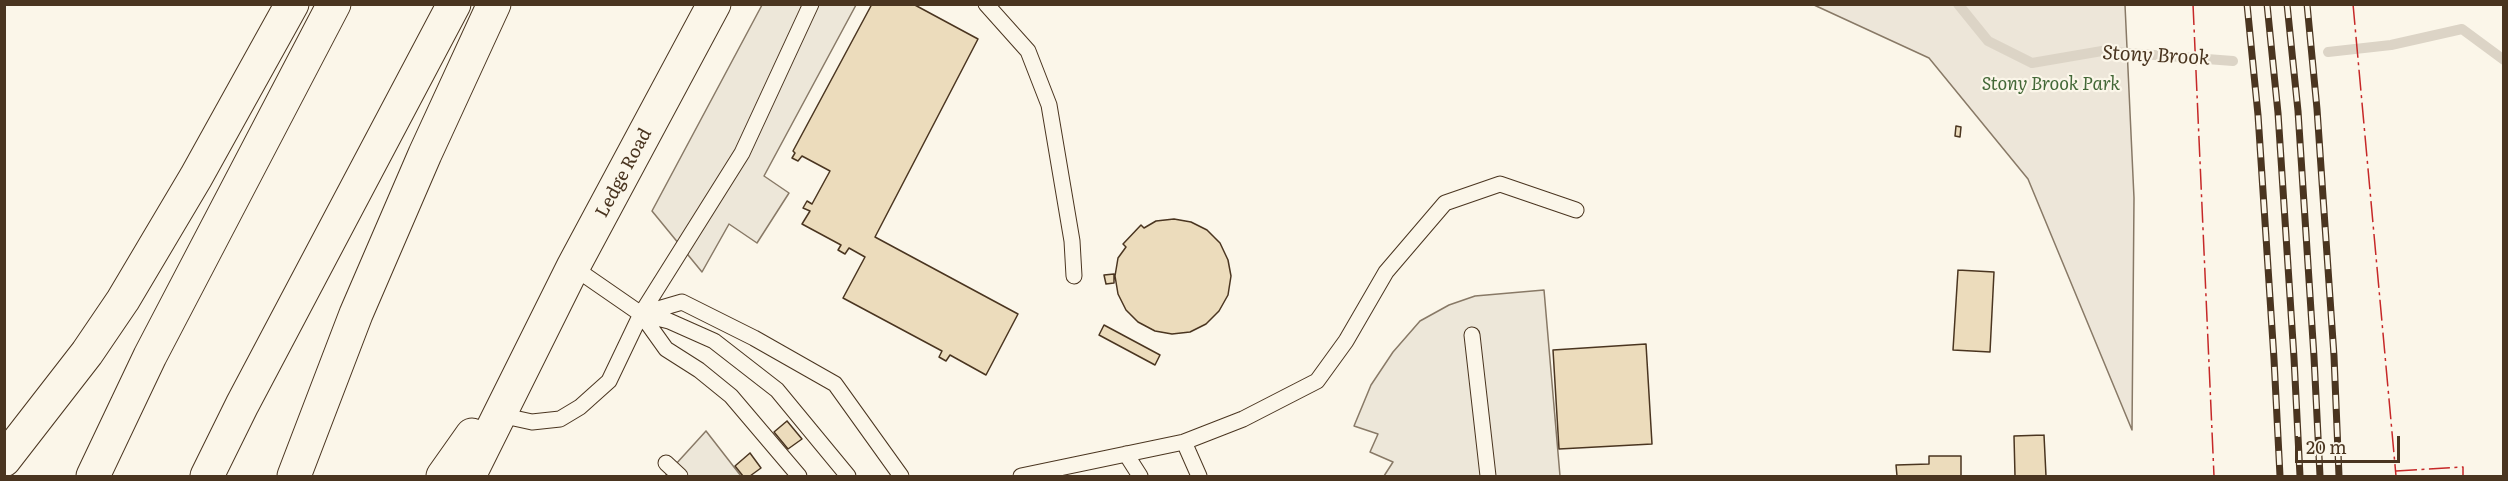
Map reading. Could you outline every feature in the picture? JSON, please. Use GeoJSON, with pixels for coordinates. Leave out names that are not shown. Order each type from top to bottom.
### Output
{"type":"FeatureCollection","features":[{"type":"Feature","properties":{"kind":"main road"},"geometry":{"type":"LineString","coordinates":[[4,460],[80,363],[123,300],[196,177],[292,4]]}},
{"type":"Feature","properties":{"kind":"main road"},"geometry":{"type":"LineString","coordinates":[[93,477],[150,356],[334,4]]}},
{"type":"Feature","properties":{"kind":"main road"},"geometry":{"type":"LineString","coordinates":[[207,477],[454,4]]}},
{"type":"Feature","properties":{"kind":"main road"},"geometry":{"type":"LineString","coordinates":[[294,477],[324,394],[390,234],[494,4]]}},
{"type":"Feature","properties":{"kind":"main road","name":"Ledge Road"},"geometry":{"type":"LineString","coordinates":[[470,477],[573,267],[714,4]]}},
{"type":"Feature","properties":{"kind":"main road","name":"Ledge Road"},"geometry":{"type":"LineString","coordinates":[[443,477],[537,343]]}},
{"type":"Feature","properties":{"kind":"main road"},"geometry":{"type":"LineString","coordinates":[[320,477],[313,453],[314,436],[324,394]]}},
{"type":"Feature","properties":{"kind":"lane"},"geometry":{"type":"LineString","coordinates":[[501,415],[532,422],[560,419],[580,407],[609,381],[640,314],[742,153],[811,4]]}},
{"type":"Feature","properties":{"kind":"lane"},"geometry":{"type":"LineString","coordinates":[[986,4],[1028,51],[1049,105],[1072,241],[1074,276]]}},
{"type":"Feature","properties":{"kind":"lane"},"geometry":{"type":"LineString","coordinates":[[1021,477],[1184,442],[1243,419],[1317,381],[1346,341],[1386,272],[1445,203],[1500,184],[1575,210]]}},
{"type":"Feature","properties":{"kind":"lane"},"geometry":{"type":"LineString","coordinates":[[573,267],[640,314],[666,348],[699,370],[731,396],[799,477]]}},
{"type":"Feature","properties":{"kind":"lane"},"geometry":{"type":"LineString","coordinates":[[640,314],[682,302],[754,338],[835,384],[902,477]]}},
{"type":"Feature","properties":{"kind":"lane"},"geometry":{"type":"LineString","coordinates":[[640,314],[669,321],[714,341],[777,390],[848,477]]}},
{"type":"Feature","properties":{"kind":"lane"},"geometry":{"type":"LineString","coordinates":[[1472,335],[1488,477]]}},
{"type":"Feature","properties":{"kind":"lane"},"geometry":{"type":"LineString","coordinates":[[1184,442],[1199,477]]}},
{"type":"Feature","properties":{"kind":"lane"},"geometry":{"type":"LineString","coordinates":[[1126,454],[1140,477]]}},
{"type":"Feature","properties":{"kind":"lane"},"geometry":{"type":"LineString","coordinates":[[666,463],[680,477]]}},
{"type":"Feature","properties":{"kind":"green space","name":"Stony Brook Park"},"geometry":{"type":"Polygon","coordinates":[[[1814,5],[2125,5],[2134,198],[2132,430],[2028,179],[1929,58],[1814,5]]]}},
{"type":"Feature","properties":{"kind":"shaded area"},"geometry":{"type":"Polygon","coordinates":[[[762,5],[856,5],[764,176],[789,193],[757,243],[729,224],[702,272],[652,211],[762,5]]]}},
{"type":"Feature","properties":{"kind":"shaded area"},"geometry":{"type":"Polygon","coordinates":[[[1544,290],[1560,476],[1384,476],[1393,462],[1370,452],[1378,434],[1354,426],[1371,385],[1393,352],[1420,321],[1449,305],[1475,296],[1544,290]]]}},
{"type":"Feature","properties":{"kind":"shaded area"},"geometry":{"type":"Polygon","coordinates":[[[706,431],[741,476],[665,476],[706,431]]]}},
{"type":"Feature","properties":{"kind":"building"},"geometry":{"type":"Polygon","coordinates":[[[872,4],[913,4],[978,39],[875,237],[1018,314],[986,375],[950,355],[946,361],[939,357],[942,351],[843,298],[865,257],[849,248],[845,254],[838,250],[841,245],[802,224],[810,211],[803,208],[807,201],[812,204],[830,171],[802,156],[798,161],[792,158],[795,153],[793,151],[872,4]]]}},
{"type":"Feature","properties":{"kind":"building"},"geometry":{"type":"Polygon","coordinates":[[[1956,126],[1961,127],[1960,137],[1955,136],[1956,126]]]}},
{"type":"Feature","properties":{"kind":"building"},"geometry":{"type":"Polygon","coordinates":[[[1174,219],[1191,222],[1207,230],[1220,243],[1228,260],[1231,276],[1228,295],[1219,311],[1206,324],[1190,332],[1172,334],[1155,331],[1138,322],[1126,310],[1118,294],[1115,276],[1118,258],[1126,247],[1123,244],[1141,225],[1144,228],[1156,221],[1174,219]]]}},
{"type":"Feature","properties":{"kind":"building"},"geometry":{"type":"Polygon","coordinates":[[[1958,270],[1994,272],[1990,352],[1953,350],[1958,270]]]}},
{"type":"Feature","properties":{"kind":"building"},"geometry":{"type":"Polygon","coordinates":[[[1114,274],[1114,283],[1106,284],[1104,275],[1114,274]]]}},
{"type":"Feature","properties":{"kind":"building"},"geometry":{"type":"Polygon","coordinates":[[[1104,325],[1160,355],[1155,365],[1099,335],[1104,325]]]}},
{"type":"Feature","properties":{"kind":"building"},"geometry":{"type":"Polygon","coordinates":[[[1646,344],[1652,444],[1559,449],[1553,350],[1646,344]]]}},
{"type":"Feature","properties":{"kind":"building"},"geometry":{"type":"Polygon","coordinates":[[[787,421],[802,439],[788,449],[774,432],[787,421]]]}},
{"type":"Feature","properties":{"kind":"building"},"geometry":{"type":"Polygon","coordinates":[[[2044,435],[2046,476],[2015,476],[2014,436],[2044,435]]]}},
{"type":"Feature","properties":{"kind":"building"},"geometry":{"type":"Polygon","coordinates":[[[750,453],[761,468],[750,476],[743,476],[735,466],[750,453]]]}},
{"type":"Feature","properties":{"kind":"building"},"geometry":{"type":"Polygon","coordinates":[[[1929,456],[1961,456],[1961,476],[1897,476],[1896,465],[1929,464],[1929,456]]]}},
{"type":"Feature","properties":{"kind":"waterway","name":"Stony Brook"},"geometry":{"type":"LineString","coordinates":[[1958,4],[1988,41],[2032,63],[2102,51],[2233,61]]}},
{"type":"Feature","properties":{"kind":"waterway","name":"Stony Brook"},"geometry":{"type":"LineString","coordinates":[[2328,52],[2391,45],[2462,29],[2504,60]]}},
{"type":"Feature","properties":{"kind":"railway"},"geometry":{"type":"LineString","coordinates":[[2247,4],[2258,115],[2280,476]]}},
{"type":"Feature","properties":{"kind":"railway"},"geometry":{"type":"LineString","coordinates":[[2267,4],[2278,113],[2300,476]]}},
{"type":"Feature","properties":{"kind":"railway"},"geometry":{"type":"LineString","coordinates":[[2287,4],[2298,111],[2320,476]]}},
{"type":"Feature","properties":{"kind":"railway"},"geometry":{"type":"LineString","coordinates":[[2307,4],[2317,109],[2334,356],[2339,476]]}},
{"type":"Feature","properties":{"kind":"power"},"geometry":{"type":"LineString","coordinates":[[2193,4],[2214,476]]}},
{"type":"Feature","properties":{"kind":"power"},"geometry":{"type":"LineString","coordinates":[[2353,4],[2396,476]]}},
{"type":"Feature","properties":{"kind":"power"},"geometry":{"type":"LineString","coordinates":[[2396,471],[2463,467],[2463,476]]}}]}
